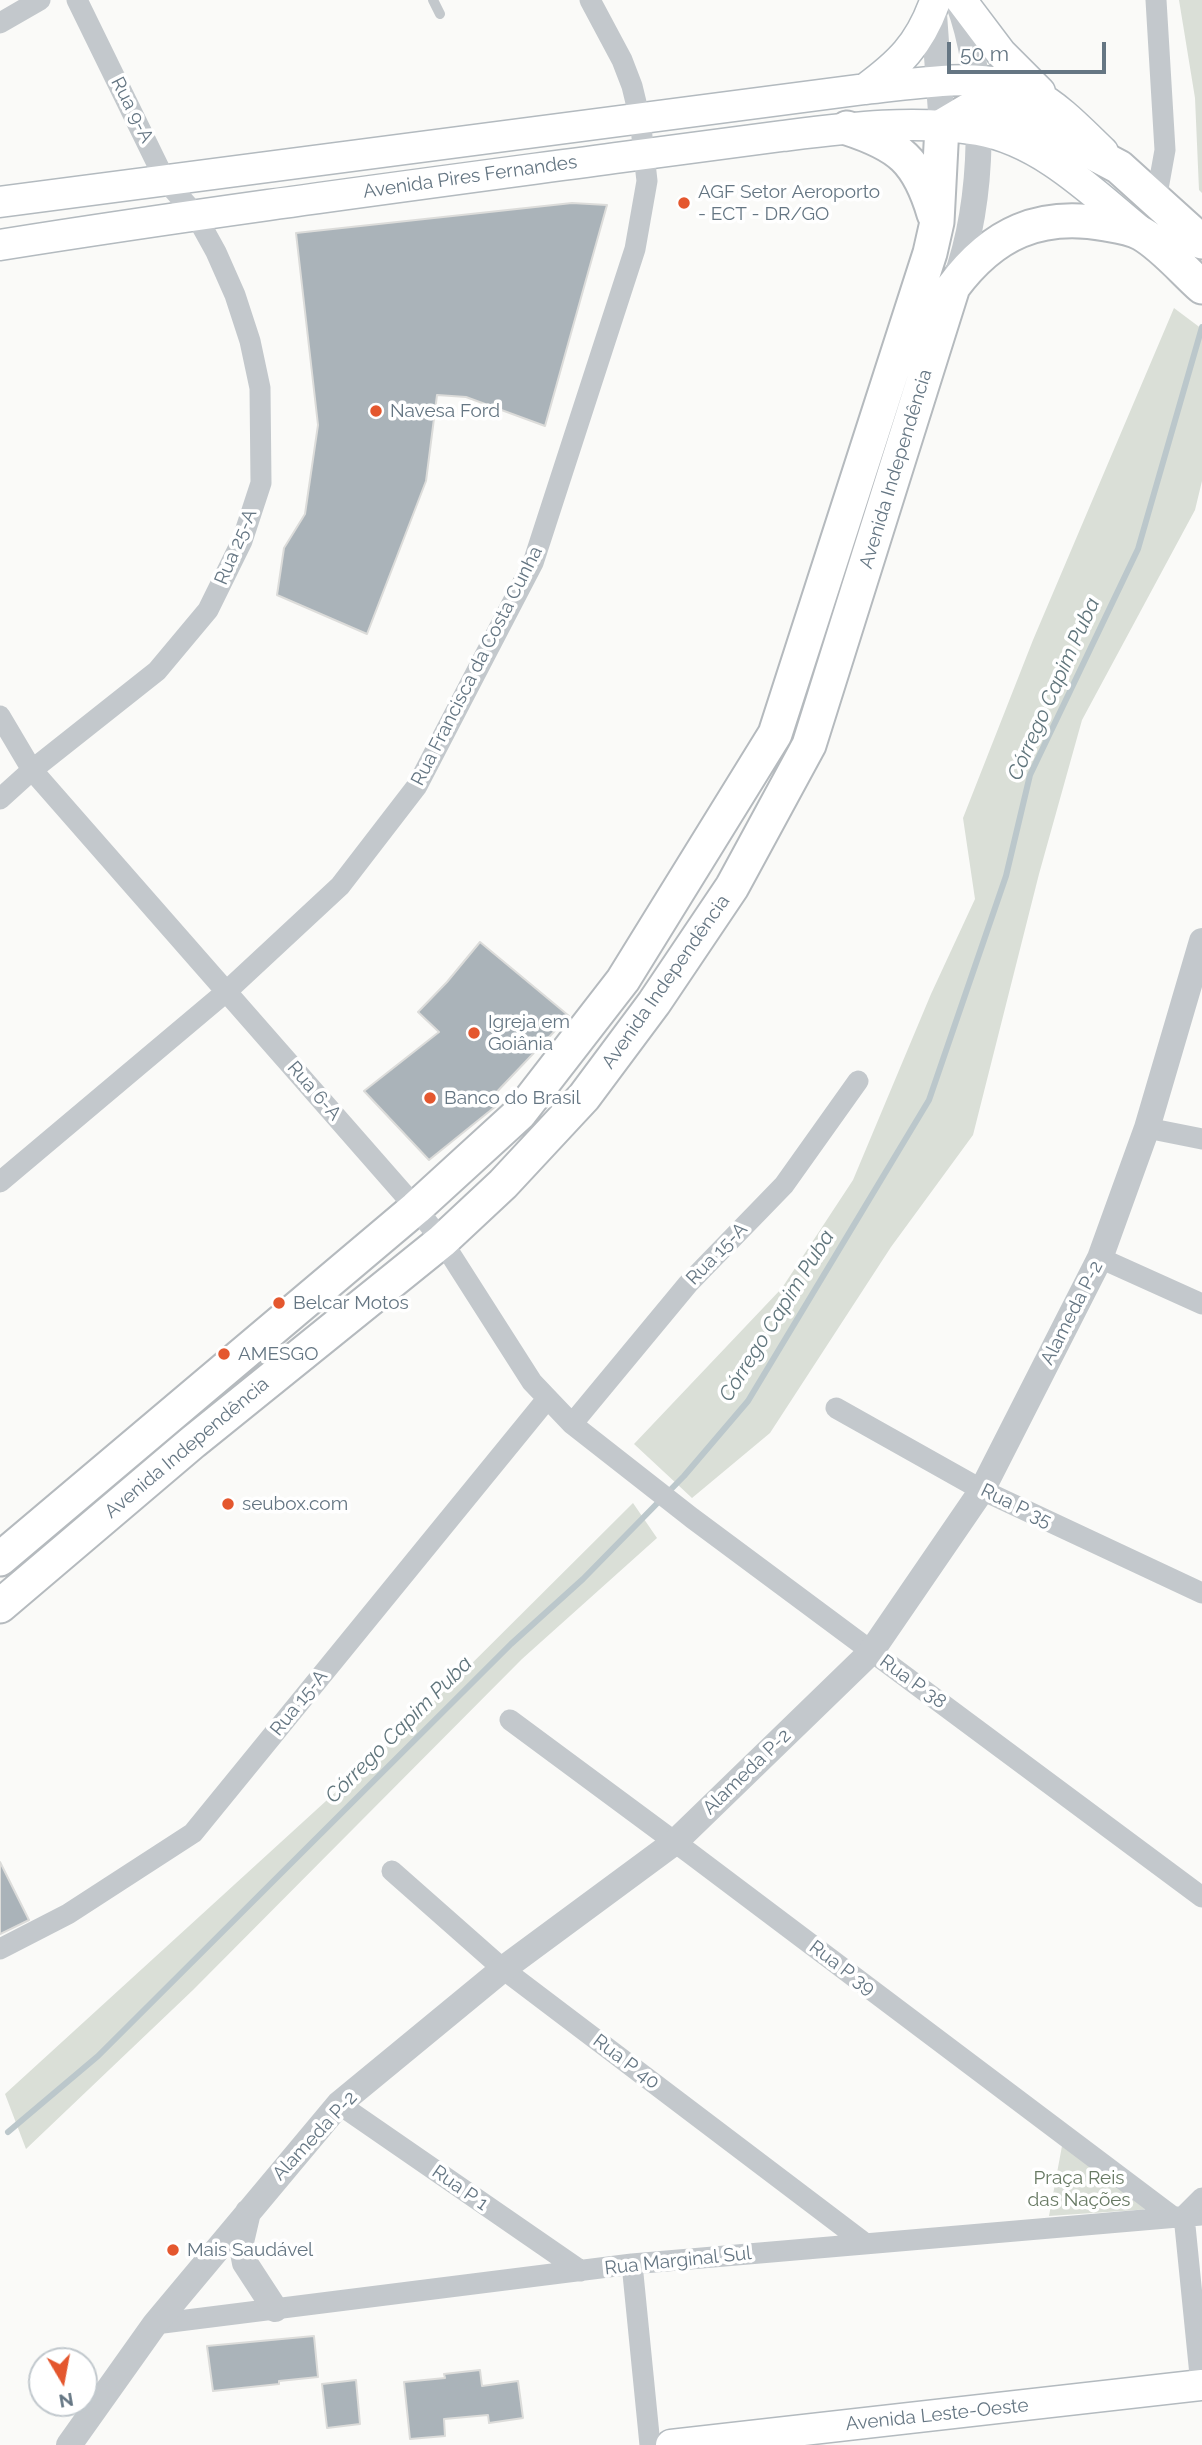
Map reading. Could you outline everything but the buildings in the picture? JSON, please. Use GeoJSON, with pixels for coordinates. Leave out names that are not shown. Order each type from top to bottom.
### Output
{"type":"FeatureCollection","features":[{"type":"Feature","properties":{"kind":"main road"},"geometry":{"type":"LineString","coordinates":[[865,89],[906,54],[946,1],[1119,167],[1202,242]]}},
{"type":"Feature","properties":{"kind":"main road","name":"Avenida Pires Fernandes"},"geometry":{"type":"LineString","coordinates":[[0,202],[865,89],[940,82]]}},
{"type":"Feature","properties":{"kind":"main road"},"geometry":{"type":"LineString","coordinates":[[940,82],[977,107],[1017,143],[1072,176],[1202,287]]}},
{"type":"Feature","properties":{"kind":"main road"},"geometry":{"type":"LineString","coordinates":[[942,126],[977,107],[997,83],[1024,90],[1061,112]]}},
{"type":"Feature","properties":{"kind":"main road"},"geometry":{"type":"LineString","coordinates":[[977,107],[1032,121],[1119,167]]}},
{"type":"Feature","properties":{"kind":"main road","name":"Avenida Pires Fernandes"},"geometry":{"type":"LineString","coordinates":[[0,245],[195,214],[847,128],[942,126]]}},
{"type":"Feature","properties":{"kind":"main road","name":"Avenida Independência"},"geometry":{"type":"LineString","coordinates":[[0,1559],[416,1208],[520,1113],[623,980],[775,734],[930,253],[937,222],[942,126]]}},
{"type":"Feature","properties":{"kind":"main road"},"geometry":{"type":"LineString","coordinates":[[847,128],[885,142],[908,160],[925,187],[937,222]]}},
{"type":"Feature","properties":{"kind":"main road"},"geometry":{"type":"LineString","coordinates":[[953,287],[990,247],[1018,231],[1036,225],[1062,221],[1096,223],[1150,240]]}},
{"type":"Feature","properties":{"kind":"main road","name":"Avenida Independência"},"geometry":{"type":"LineString","coordinates":[[0,1606],[193,1441],[442,1241],[503,1184],[584,1097],[654,1003],[732,887],[809,745],[953,287]]}},
{"type":"Feature","properties":{"kind":"main road"},"geometry":{"type":"LineString","coordinates":[[775,734],[809,745]]}},
{"type":"Feature","properties":{"kind":"main road"},"geometry":{"type":"LineString","coordinates":[[170,1418],[193,1441]]}},
{"type":"Feature","properties":{"kind":"main road","name":"Avenida Leste-Oeste"},"geometry":{"type":"LineString","coordinates":[[671,2445],[1202,2385]]}},
{"type":"Feature","properties":{"kind":"street"},"geometry":{"type":"LineString","coordinates":[[0,23],[40,0]]}},
{"type":"Feature","properties":{"kind":"street","name":"Rua 9-A"},"geometry":{"type":"LineString","coordinates":[[77,0],[165,180],[195,214]]}},
{"type":"Feature","properties":{"kind":"street","name":"Rua Francisca da Costa Cunha"},"geometry":{"type":"LineString","coordinates":[[0,1182],[227,991],[341,886],[417,786],[533,563],[635,248],[647,181],[640,119],[622,60],[590,0]]}},
{"type":"Feature","properties":{"kind":"street"},"geometry":{"type":"LineString","coordinates":[[1156,0],[1166,209]]}},
{"type":"Feature","properties":{"kind":"street","name":"Avenida Independência"},"geometry":{"type":"LineString","coordinates":[[942,126],[940,82],[946,1]]}},
{"type":"Feature","properties":{"kind":"street","name":"Avenida Independência"},"geometry":{"type":"LineString","coordinates":[[946,1],[966,25],[977,107],[976,177],[967,244],[953,287]]}},
{"type":"Feature","properties":{"kind":"street","name":"Rua 25-A"},"geometry":{"type":"LineString","coordinates":[[0,799],[32,770],[157,671],[208,610],[242,541],[261,483],[260,388],[250,341],[230,285],[195,214]]}},
{"type":"Feature","properties":{"kind":"street","name":"Rua 6-A"},"geometry":{"type":"LineString","coordinates":[[0,716],[32,770],[416,1208],[442,1241],[532,1382],[572,1424],[626,1465]]}},
{"type":"Feature","properties":{"kind":"street","name":"Alameda P-2"},"geometry":{"type":"LineString","coordinates":[[69,2445],[155,2324],[339,2104],[503,1969],[675,1842],[871,1652],[982,1490],[1100,1258],[1147,1128],[1202,941]]}},
{"type":"Feature","properties":{"kind":"street","name":"Rua 15-A"},"geometry":{"type":"LineString","coordinates":[[572,1424],[688,1284],[784,1185],[858,1082]]}},
{"type":"Feature","properties":{"kind":"street"},"geometry":{"type":"LineString","coordinates":[[1147,1128],[1202,1139]]}},
{"type":"Feature","properties":{"kind":"street"},"geometry":{"type":"LineString","coordinates":[[1100,1258],[1202,1304]]}},
{"type":"Feature","properties":{"kind":"street","name":"Rua 15-A"},"geometry":{"type":"LineString","coordinates":[[0,1949],[68,1914],[194,1833],[547,1399]]}},
{"type":"Feature","properties":{"kind":"street","name":"Rua P 35"},"geometry":{"type":"LineString","coordinates":[[836,1408],[982,1490],[1202,1593]]}},
{"type":"Feature","properties":{"kind":"street","name":"Rua P 38"},"geometry":{"type":"LineString","coordinates":[[626,1465],[871,1652],[1202,1897]]}},
{"type":"Feature","properties":{"kind":"street","name":"Rua P 39"},"geometry":{"type":"LineString","coordinates":[[510,1720],[1186,2216]]}},
{"type":"Feature","properties":{"kind":"street","name":"Rua P 40"},"geometry":{"type":"LineString","coordinates":[[392,1871],[503,1969],[866,2244]]}},
{"type":"Feature","properties":{"kind":"street","name":"Rua P 1"},"geometry":{"type":"LineString","coordinates":[[339,2104],[581,2271]]}},
{"type":"Feature","properties":{"kind":"street"},"geometry":{"type":"LineString","coordinates":[[1202,2198],[1186,2216],[1202,2385]]}},
{"type":"Feature","properties":{"kind":"street"},"geometry":{"type":"LineString","coordinates":[[249,2209],[241,2242],[245,2263],[275,2309]]}},
{"type":"Feature","properties":{"kind":"street","name":"Rua Marginal Sul"},"geometry":{"type":"LineString","coordinates":[[155,2324],[632,2264],[1186,2216]]}},
{"type":"Feature","properties":{"kind":"street"},"geometry":{"type":"LineString","coordinates":[[632,2264],[650,2445]]}},
{"type":"Feature","properties":{"kind":"lane"},"geometry":{"type":"LineString","coordinates":[[433,0],[440,14]]}},
{"type":"Feature","properties":{"kind":"green space"},"geometry":{"type":"Polygon","coordinates":[[[1179,0],[1202,0],[1202,193],[1199,190],[1195,98],[1179,0]]]}},
{"type":"Feature","properties":{"kind":"green space"},"geometry":{"type":"Polygon","coordinates":[[[1174,308],[1202,329],[1202,481],[1195,510],[1082,720],[1039,874],[973,1135],[891,1247],[770,1433],[692,1498],[634,1444],[782,1288],[853,1180],[931,994],[975,899],[963,818],[1033,640],[1174,308]]]}},
{"type":"Feature","properties":{"kind":"green space"},"geometry":{"type":"Polygon","coordinates":[[[633,1503],[657,1538],[522,1659],[193,1990],[26,2149],[5,2094],[418,1717],[633,1503]]]}},
{"type":"Feature","properties":{"kind":"green space","name":"Praça Reis das Nações"},"geometry":{"type":"Polygon","coordinates":[[[1062,2146],[1151,2209],[1049,2216],[1062,2146]]]}},
{"type":"Feature","properties":{"kind":"waterway","name":"Córrego Capim Puba"},"geometry":{"type":"LineString","coordinates":[[8,2132],[98,2056],[511,1644],[583,1579],[684,1476],[748,1401],[929,1100],[1006,876],[1030,775],[1138,549],[1202,327]]}},
{"type":"Feature","properties":{"kind":"place","name":"AGF Setor Aeroporto - ECT - DR/GO"},"geometry":{"type":"Point","coordinates":[684,203]}},
{"type":"Feature","properties":{"kind":"place","name":"Navesa Ford"},"geometry":{"type":"Point","coordinates":[376,411]}},
{"type":"Feature","properties":{"kind":"place","name":"Igreja em Goiânia"},"geometry":{"type":"Point","coordinates":[474,1033]}},
{"type":"Feature","properties":{"kind":"place","name":"Banco do Brasil"},"geometry":{"type":"Point","coordinates":[430,1098]}},
{"type":"Feature","properties":{"kind":"place","name":"Belcar Motos"},"geometry":{"type":"Point","coordinates":[279,1303]}},
{"type":"Feature","properties":{"kind":"place","name":"AMESGO"},"geometry":{"type":"Point","coordinates":[224,1354]}},
{"type":"Feature","properties":{"kind":"place","name":"seubox.com"},"geometry":{"type":"Point","coordinates":[228,1504]}},
{"type":"Feature","properties":{"kind":"place","name":"Mais Saudável"},"geometry":{"type":"Point","coordinates":[173,2250]}}]}
